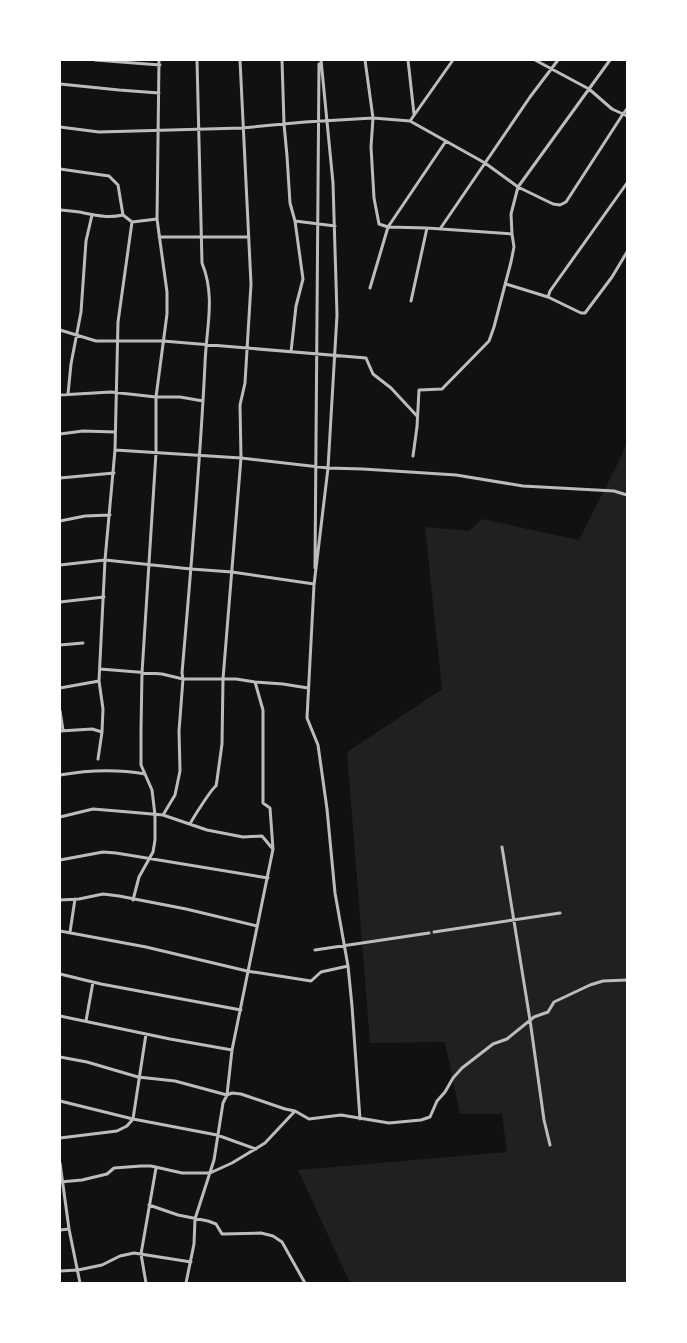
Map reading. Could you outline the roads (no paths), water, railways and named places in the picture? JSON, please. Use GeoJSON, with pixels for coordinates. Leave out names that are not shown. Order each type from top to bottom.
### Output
{"type":"FeatureCollection","features":[{"type":"Feature","properties":{"kind":"street"},"geometry":{"type":"LineString","coordinates":[[95,60],[160,65]]}},
{"type":"Feature","properties":{"kind":"street"},"geometry":{"type":"LineString","coordinates":[[133,900],[140,877],[153,852],[155,840],[152,790],[141,765],[142,672],[156,453],[156,397],[164,341],[168,292],[157,219],[159,60]]}},
{"type":"Feature","properties":{"kind":"street"},"geometry":{"type":"LineString","coordinates":[[163,815],[174,794],[180,771],[179,731],[182,673],[210,290],[202,263],[197,60]]}},
{"type":"Feature","properties":{"kind":"street"},"geometry":{"type":"LineString","coordinates":[[190,824],[212,788],[216,786],[222,744],[223,679],[241,458],[240,405],[245,383],[251,284],[240,60]]}},
{"type":"Feature","properties":{"kind":"street"},"geometry":{"type":"LineString","coordinates":[[282,60],[284,124],[290,203],[295,221],[303,279],[296,306],[291,352]]}},
{"type":"Feature","properties":{"kind":"street"},"geometry":{"type":"LineString","coordinates":[[314,585],[328,468],[337,315],[333,183],[320,60]]}},
{"type":"Feature","properties":{"kind":"street"},"geometry":{"type":"LineString","coordinates":[[320,60],[314,585],[307,718],[318,745],[327,809],[335,893],[348,966],[360,1119]]}},
{"type":"Feature","properties":{"kind":"street"},"geometry":{"type":"LineString","coordinates":[[365,60],[373,118],[372,147],[375,211],[379,224],[388,228],[427,228],[512,234]]}},
{"type":"Feature","properties":{"kind":"street"},"geometry":{"type":"LineString","coordinates":[[408,60],[414,115]]}},
{"type":"Feature","properties":{"kind":"street"},"geometry":{"type":"LineString","coordinates":[[410,121],[453,60]]}},
{"type":"Feature","properties":{"kind":"street"},"geometry":{"type":"LineString","coordinates":[[535,60],[589,89],[612,109],[625,115]]}},
{"type":"Feature","properties":{"kind":"street"},"geometry":{"type":"LineString","coordinates":[[440,229],[558,60]]}},
{"type":"Feature","properties":{"kind":"street"},"geometry":{"type":"LineString","coordinates":[[413,456],[418,427],[419,390],[442,389],[489,341],[506,284],[514,247],[511,214],[518,187],[610,60]]}},
{"type":"Feature","properties":{"kind":"street"},"geometry":{"type":"LineString","coordinates":[[60,84],[159,93]]}},
{"type":"Feature","properties":{"kind":"street"},"geometry":{"type":"LineString","coordinates":[[60,127],[99,132],[242,128],[373,118],[410,121],[485,163],[518,187],[553,204],[560,205],[566,202],[625,115],[627,109]]}},
{"type":"Feature","properties":{"kind":"street"},"geometry":{"type":"LineString","coordinates":[[370,288],[388,228],[446,141]]}},
{"type":"Feature","properties":{"kind":"street"},"geometry":{"type":"LineString","coordinates":[[60,169],[109,176],[118,185],[123,214],[132,222],[157,219]]}},
{"type":"Feature","properties":{"kind":"street"},"geometry":{"type":"LineString","coordinates":[[548,297],[627,183]]}},
{"type":"Feature","properties":{"kind":"street"},"geometry":{"type":"LineString","coordinates":[[60,210],[113,217],[123,214]]}},
{"type":"Feature","properties":{"kind":"street"},"geometry":{"type":"LineString","coordinates":[[68,394],[81,312],[86,241],[92,215]]}},
{"type":"Feature","properties":{"kind":"street"},"geometry":{"type":"LineString","coordinates":[[295,221],[335,226]]}},
{"type":"Feature","properties":{"kind":"street"},"geometry":{"type":"LineString","coordinates":[[98,759],[103,709],[99,681],[105,560],[114,473],[118,322],[132,222]]}},
{"type":"Feature","properties":{"kind":"street"},"geometry":{"type":"LineString","coordinates":[[411,302],[427,228]]}},
{"type":"Feature","properties":{"kind":"street"},"geometry":{"type":"LineString","coordinates":[[159,237],[249,237]]}},
{"type":"Feature","properties":{"kind":"street"},"geometry":{"type":"LineString","coordinates":[[506,284],[548,297],[580,313],[585,313],[612,277],[627,252]]}},
{"type":"Feature","properties":{"kind":"street"},"geometry":{"type":"LineString","coordinates":[[60,330],[96,341],[164,341],[366,358],[373,374],[392,388],[417,416]]}},
{"type":"Feature","properties":{"kind":"street"},"geometry":{"type":"LineString","coordinates":[[60,395],[117,393],[156,397],[180,397],[203,401]]}},
{"type":"Feature","properties":{"kind":"street"},"geometry":{"type":"LineString","coordinates":[[60,434],[83,431],[115,432]]}},
{"type":"Feature","properties":{"kind":"street"},"geometry":{"type":"LineString","coordinates":[[115,450],[241,458],[328,468],[456,475],[523,486],[614,490],[627,495]]}},
{"type":"Feature","properties":{"kind":"street"},"geometry":{"type":"LineString","coordinates":[[60,478],[114,473]]}},
{"type":"Feature","properties":{"kind":"street"},"geometry":{"type":"LineString","coordinates":[[60,521],[85,516],[110,516]]}},
{"type":"Feature","properties":{"kind":"street"},"geometry":{"type":"LineString","coordinates":[[60,565],[105,560],[232,572],[314,585]]}},
{"type":"Feature","properties":{"kind":"street"},"geometry":{"type":"LineString","coordinates":[[60,602],[104,597]]}},
{"type":"Feature","properties":{"kind":"street"},"geometry":{"type":"LineString","coordinates":[[60,645],[83,643]]}},
{"type":"Feature","properties":{"kind":"street"},"geometry":{"type":"LineString","coordinates":[[100,670],[162,674],[183,679],[236,678],[308,688]]}},
{"type":"Feature","properties":{"kind":"street"},"geometry":{"type":"LineString","coordinates":[[60,688],[99,681]]}},
{"type":"Feature","properties":{"kind":"street"},"geometry":{"type":"LineString","coordinates":[[186,1283],[194,1244],[195,1219],[214,1160],[223,1102],[227,1095],[232,1050],[273,849],[270,808],[263,803],[263,710],[255,682]]}},
{"type":"Feature","properties":{"kind":"street"},"geometry":{"type":"LineString","coordinates":[[60,711],[62,730],[92,729],[102,732]]}},
{"type":"Feature","properties":{"kind":"street"},"geometry":{"type":"LineString","coordinates":[[60,775],[95,771],[126,771],[146,774]]}},
{"type":"Feature","properties":{"kind":"street"},"geometry":{"type":"LineString","coordinates":[[60,817],[93,810],[163,815],[207,830],[243,837],[262,836],[273,849]]}},
{"type":"Feature","properties":{"kind":"street"},"geometry":{"type":"LineString","coordinates":[[502,847],[544,1120],[550,1145]]}},
{"type":"Feature","properties":{"kind":"street"},"geometry":{"type":"LineString","coordinates":[[60,860],[103,852],[116,853],[268,878]]}},
{"type":"Feature","properties":{"kind":"street"},"geometry":{"type":"LineString","coordinates":[[60,900],[103,894],[186,909],[257,926]]}},
{"type":"Feature","properties":{"kind":"street"},"geometry":{"type":"LineString","coordinates":[[70,932],[75,899]]}},
{"type":"Feature","properties":{"kind":"street"},"geometry":{"type":"LineString","coordinates":[[316,950],[560,914]]}},
{"type":"Feature","properties":{"kind":"street"},"geometry":{"type":"LineString","coordinates":[[60,931],[146,947],[247,971],[311,981],[321,972],[348,966]]}},
{"type":"Feature","properties":{"kind":"street"},"geometry":{"type":"LineString","coordinates":[[60,974],[241,1010]]}},
{"type":"Feature","properties":{"kind":"street"},"geometry":{"type":"LineString","coordinates":[[60,1057],[88,1062],[138,1077],[175,1081],[227,1095],[232,1093],[241,1094],[285,1110],[296,1111],[309,1119],[341,1115],[389,1123],[421,1120],[430,1117],[437,1101],[462,1068],[493,1044],[507,1040],[530,1020],[548,1012],[554,1002],[603,981],[627,980]]}},
{"type":"Feature","properties":{"kind":"street"},"geometry":{"type":"LineString","coordinates":[[86,1021],[93,982]]}},
{"type":"Feature","properties":{"kind":"street"},"geometry":{"type":"LineString","coordinates":[[60,1016],[232,1050]]}},
{"type":"Feature","properties":{"kind":"street"},"geometry":{"type":"LineString","coordinates":[[60,1138],[117,1131],[127,1126],[133,1119],[146,1034]]}},
{"type":"Feature","properties":{"kind":"street"},"geometry":{"type":"LineString","coordinates":[[60,1101],[133,1119],[217,1135],[257,1149]]}},
{"type":"Feature","properties":{"kind":"street"},"geometry":{"type":"LineString","coordinates":[[61,1182],[82,1180],[107,1174],[114,1168],[141,1166],[182,1173],[210,1173],[257,1149],[296,1111]]}},
{"type":"Feature","properties":{"kind":"street"},"geometry":{"type":"LineString","coordinates":[[60,1163],[61,1182],[80,1283]]}},
{"type":"Feature","properties":{"kind":"street"},"geometry":{"type":"LineString","coordinates":[[146,1283],[141,1254],[156,1168]]}},
{"type":"Feature","properties":{"kind":"street"},"geometry":{"type":"LineString","coordinates":[[150,1205],[216,1224],[222,1234],[261,1233],[272,1236],[282,1242],[306,1283]]}},
{"type":"Feature","properties":{"kind":"street"},"geometry":{"type":"LineString","coordinates":[[60,1230],[69,1229]]}},
{"type":"Feature","properties":{"kind":"street"},"geometry":{"type":"LineString","coordinates":[[60,1272],[102,1265],[120,1256],[134,1253],[191,1262]]}}]}
